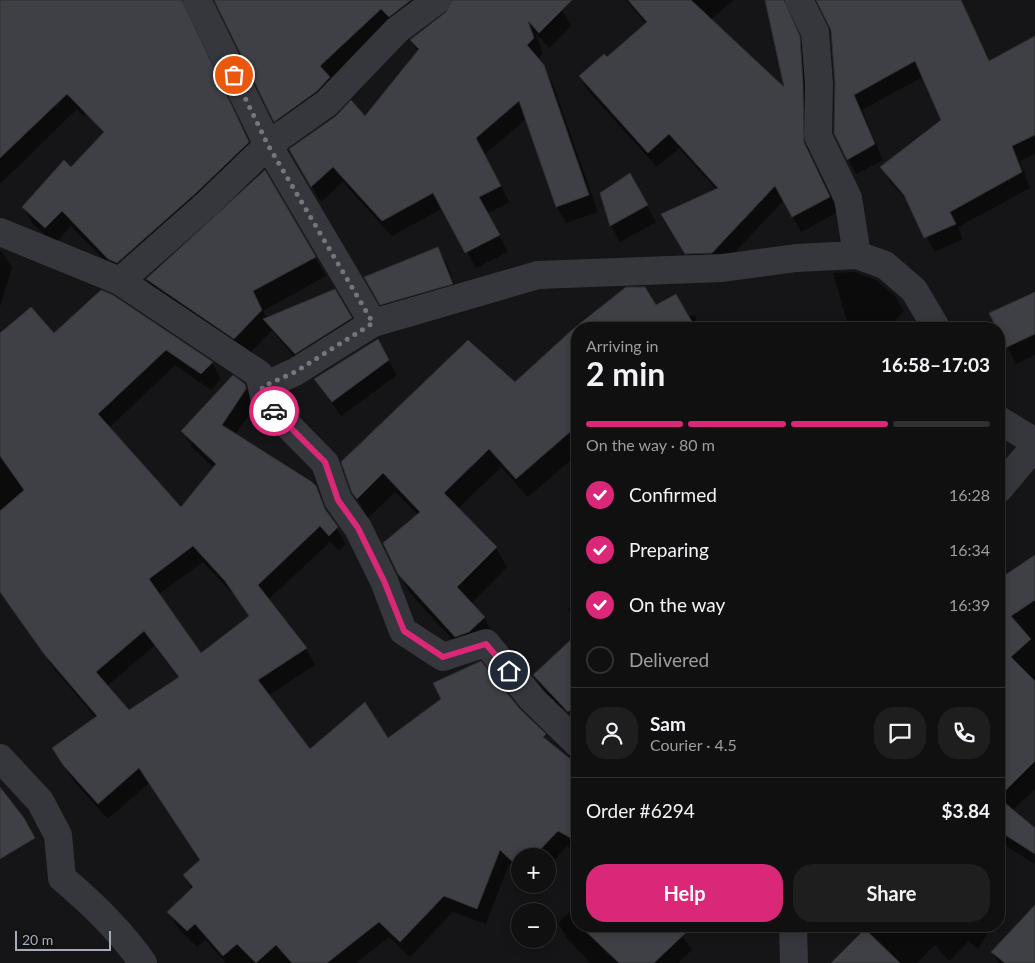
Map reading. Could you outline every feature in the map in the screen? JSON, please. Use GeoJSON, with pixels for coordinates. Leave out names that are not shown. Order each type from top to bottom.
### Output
{"type":"FeatureCollection","features":[{"type":"Feature","properties":{"kind":"street"},"geometry":{"type":"LineString","coordinates":[[197,0],[268,145],[373,323]]}},
{"type":"Feature","properties":{"kind":"street"},"geometry":{"type":"LineString","coordinates":[[120,282],[207,204],[268,145],[328,103],[396,30],[438,0]]}},
{"type":"Feature","properties":{"kind":"street"},"geometry":{"type":"LineString","coordinates":[[798,0],[815,32],[819,84],[818,136],[848,198],[857,255]]}},
{"type":"Feature","properties":{"kind":"street"},"geometry":{"type":"LineString","coordinates":[[0,232],[120,282],[259,374],[265,402],[325,462],[338,500],[358,528],[384,581],[404,631],[443,657],[486,644],[532,699],[571,736]]}},
{"type":"Feature","properties":{"kind":"street"},"geometry":{"type":"LineString","coordinates":[[262,387],[295,372],[373,323],[538,275],[722,268],[796,258],[857,255],[885,265],[914,290],[933,322]]}},
{"type":"Feature","properties":{"kind":"street"},"geometry":{"type":"LineString","coordinates":[[1005,424],[1035,442]]}},
{"type":"Feature","properties":{"kind":"street"},"geometry":{"type":"LineString","coordinates":[[1005,482],[1035,446]]}},
{"type":"Feature","properties":{"kind":"street"},"geometry":{"type":"LineString","coordinates":[[0,758],[40,801],[58,836],[62,878],[93,904],[121,932],[143,963]]}},
{"type":"Feature","properties":{"kind":"street"},"geometry":{"type":"LineString","coordinates":[[792,932],[794,963]]}},
{"type":"Feature","properties":{"kind":"building"},"geometry":{"type":"Polygon","coordinates":[[[0,0],[182,0],[249,142],[196,193],[117,263],[108,259],[62,211],[45,228],[22,207],[64,160],[71,167],[104,132],[67,94],[0,158],[0,0]]]}},
{"type":"Feature","properties":{"kind":"building"},"geometry":{"type":"Polygon","coordinates":[[[214,0],[411,0],[389,17],[381,9],[320,66],[330,77],[317,91],[274,122],[214,0]]]}},
{"type":"Feature","properties":{"kind":"building"},"geometry":{"type":"Polygon","coordinates":[[[452,0],[572,0],[539,33],[528,21],[534,38],[527,45],[544,65],[589,195],[556,207],[519,101],[476,138],[501,186],[479,197],[500,235],[465,253],[433,193],[382,221],[333,167],[311,187],[289,149],[336,116],[351,100],[365,116],[419,49],[410,40],[446,12],[452,0]]]}},
{"type":"Feature","properties":{"kind":"building"},"geometry":{"type":"Polygon","coordinates":[[[628,0],[691,0],[784,87],[765,0],[784,0],[800,36],[804,142],[830,197],[792,217],[775,186],[712,253],[685,254],[661,214],[718,188],[669,134],[648,153],[579,76],[604,54],[607,57],[647,22],[628,0]]]}},
{"type":"Feature","properties":{"kind":"building"},"geometry":{"type":"Polygon","coordinates":[[[816,0],[961,0],[989,61],[1035,36],[1035,135],[1012,146],[1022,172],[950,212],[956,224],[924,238],[904,195],[880,167],[941,120],[915,61],[854,95],[875,144],[847,160],[834,133],[835,83],[831,30],[816,0]]]}},
{"type":"Feature","properties":{"kind":"building"},"geometry":{"type":"Polygon","coordinates":[[[265,170],[316,257],[253,291],[262,310],[234,339],[146,279],[265,170]]]}},
{"type":"Feature","properties":{"kind":"building"},"geometry":{"type":"Polygon","coordinates":[[[630,173],[648,205],[610,226],[600,193],[630,173]]]}},
{"type":"Feature","properties":{"kind":"building"},"geometry":{"type":"Polygon","coordinates":[[[438,247],[453,284],[380,305],[364,277],[438,247]]]}},
{"type":"Feature","properties":{"kind":"building"},"geometry":{"type":"Polygon","coordinates":[[[626,287],[645,287],[656,305],[676,294],[692,322],[582,322],[626,287]]]}},
{"type":"Feature","properties":{"kind":"building"},"geometry":{"type":"Polygon","coordinates":[[[335,289],[352,318],[295,354],[263,319],[335,289]]]}},
{"type":"Feature","properties":{"kind":"building"},"geometry":{"type":"Polygon","coordinates":[[[101,290],[113,295],[213,362],[201,374],[166,350],[98,414],[181,507],[216,464],[181,431],[233,375],[245,384],[246,389],[222,425],[312,482],[316,486],[325,509],[338,527],[329,536],[320,526],[258,585],[307,648],[258,680],[310,749],[365,702],[388,738],[441,699],[433,683],[481,661],[520,709],[546,734],[543,737],[571,759],[571,838],[558,831],[542,848],[511,848],[511,860],[500,850],[477,909],[444,896],[400,942],[379,922],[327,963],[292,963],[276,945],[256,963],[237,944],[223,956],[195,924],[187,931],[167,912],[193,887],[183,875],[200,860],[139,768],[98,804],[63,765],[52,748],[97,716],[44,654],[0,592],[0,511],[24,490],[0,456],[0,333],[31,307],[54,333],[101,290]],[[193,546],[149,579],[201,653],[249,616],[225,581],[193,546]],[[144,631],[96,672],[129,710],[179,677],[144,631]]]}},
{"type":"Feature","properties":{"kind":"building"},"geometry":{"type":"Polygon","coordinates":[[[1035,292],[1035,334],[1005,348],[1005,322],[994,322],[989,313],[1035,292]]]}},
{"type":"Feature","properties":{"kind":"building"},"geometry":{"type":"Polygon","coordinates":[[[571,331],[571,431],[516,479],[489,449],[444,493],[497,547],[457,587],[485,617],[469,632],[455,637],[398,574],[383,543],[420,512],[383,473],[357,499],[352,493],[341,462],[468,340],[515,382],[571,331]]]}},
{"type":"Feature","properties":{"kind":"building"},"geometry":{"type":"Polygon","coordinates":[[[378,339],[389,360],[332,402],[314,379],[378,339]]]}},
{"type":"Feature","properties":{"kind":"building"},"geometry":{"type":"Polygon","coordinates":[[[1035,555],[1035,600],[1011,616],[1031,639],[1011,657],[1035,681],[1035,761],[1005,791],[1005,575],[1035,555]]]}},
{"type":"Feature","properties":{"kind":"building"},"geometry":{"type":"Polygon","coordinates":[[[571,640],[571,709],[568,712],[533,675],[571,640]]]}},
{"type":"Feature","properties":{"kind":"building"},"geometry":{"type":"Polygon","coordinates":[[[0,787],[24,818],[35,838],[0,859],[0,787]]]}},
{"type":"Feature","properties":{"kind":"building"},"geometry":{"type":"Polygon","coordinates":[[[1005,803],[1035,828],[1035,854],[1005,835],[1005,803]]]}},
{"type":"Feature","properties":{"kind":"building"},"geometry":{"type":"Polygon","coordinates":[[[1035,905],[1035,963],[1005,963],[991,952],[1035,905]]]}},
{"type":"Feature","properties":{"kind":"building"},"geometry":{"type":"Polygon","coordinates":[[[586,932],[687,932],[654,963],[619,963],[586,932]]]}},
{"type":"Feature","properties":{"kind":"building"},"geometry":{"type":"Polygon","coordinates":[[[862,932],[868,932],[900,963],[831,963],[862,932]]]}},
{"type":"Feature","properties":{"kind":"way so far"},"geometry":{"type":"LineString","coordinates":[[234,75],[268,145],[373,323],[295,372],[262,387],[265,402],[274,411]]}},
{"type":"Feature","properties":{"kind":"route"},"geometry":{"type":"LineString","coordinates":[[274,411],[325,462],[338,500],[358,528],[384,581],[404,631],[443,657],[486,644],[509,671]]}}]}
